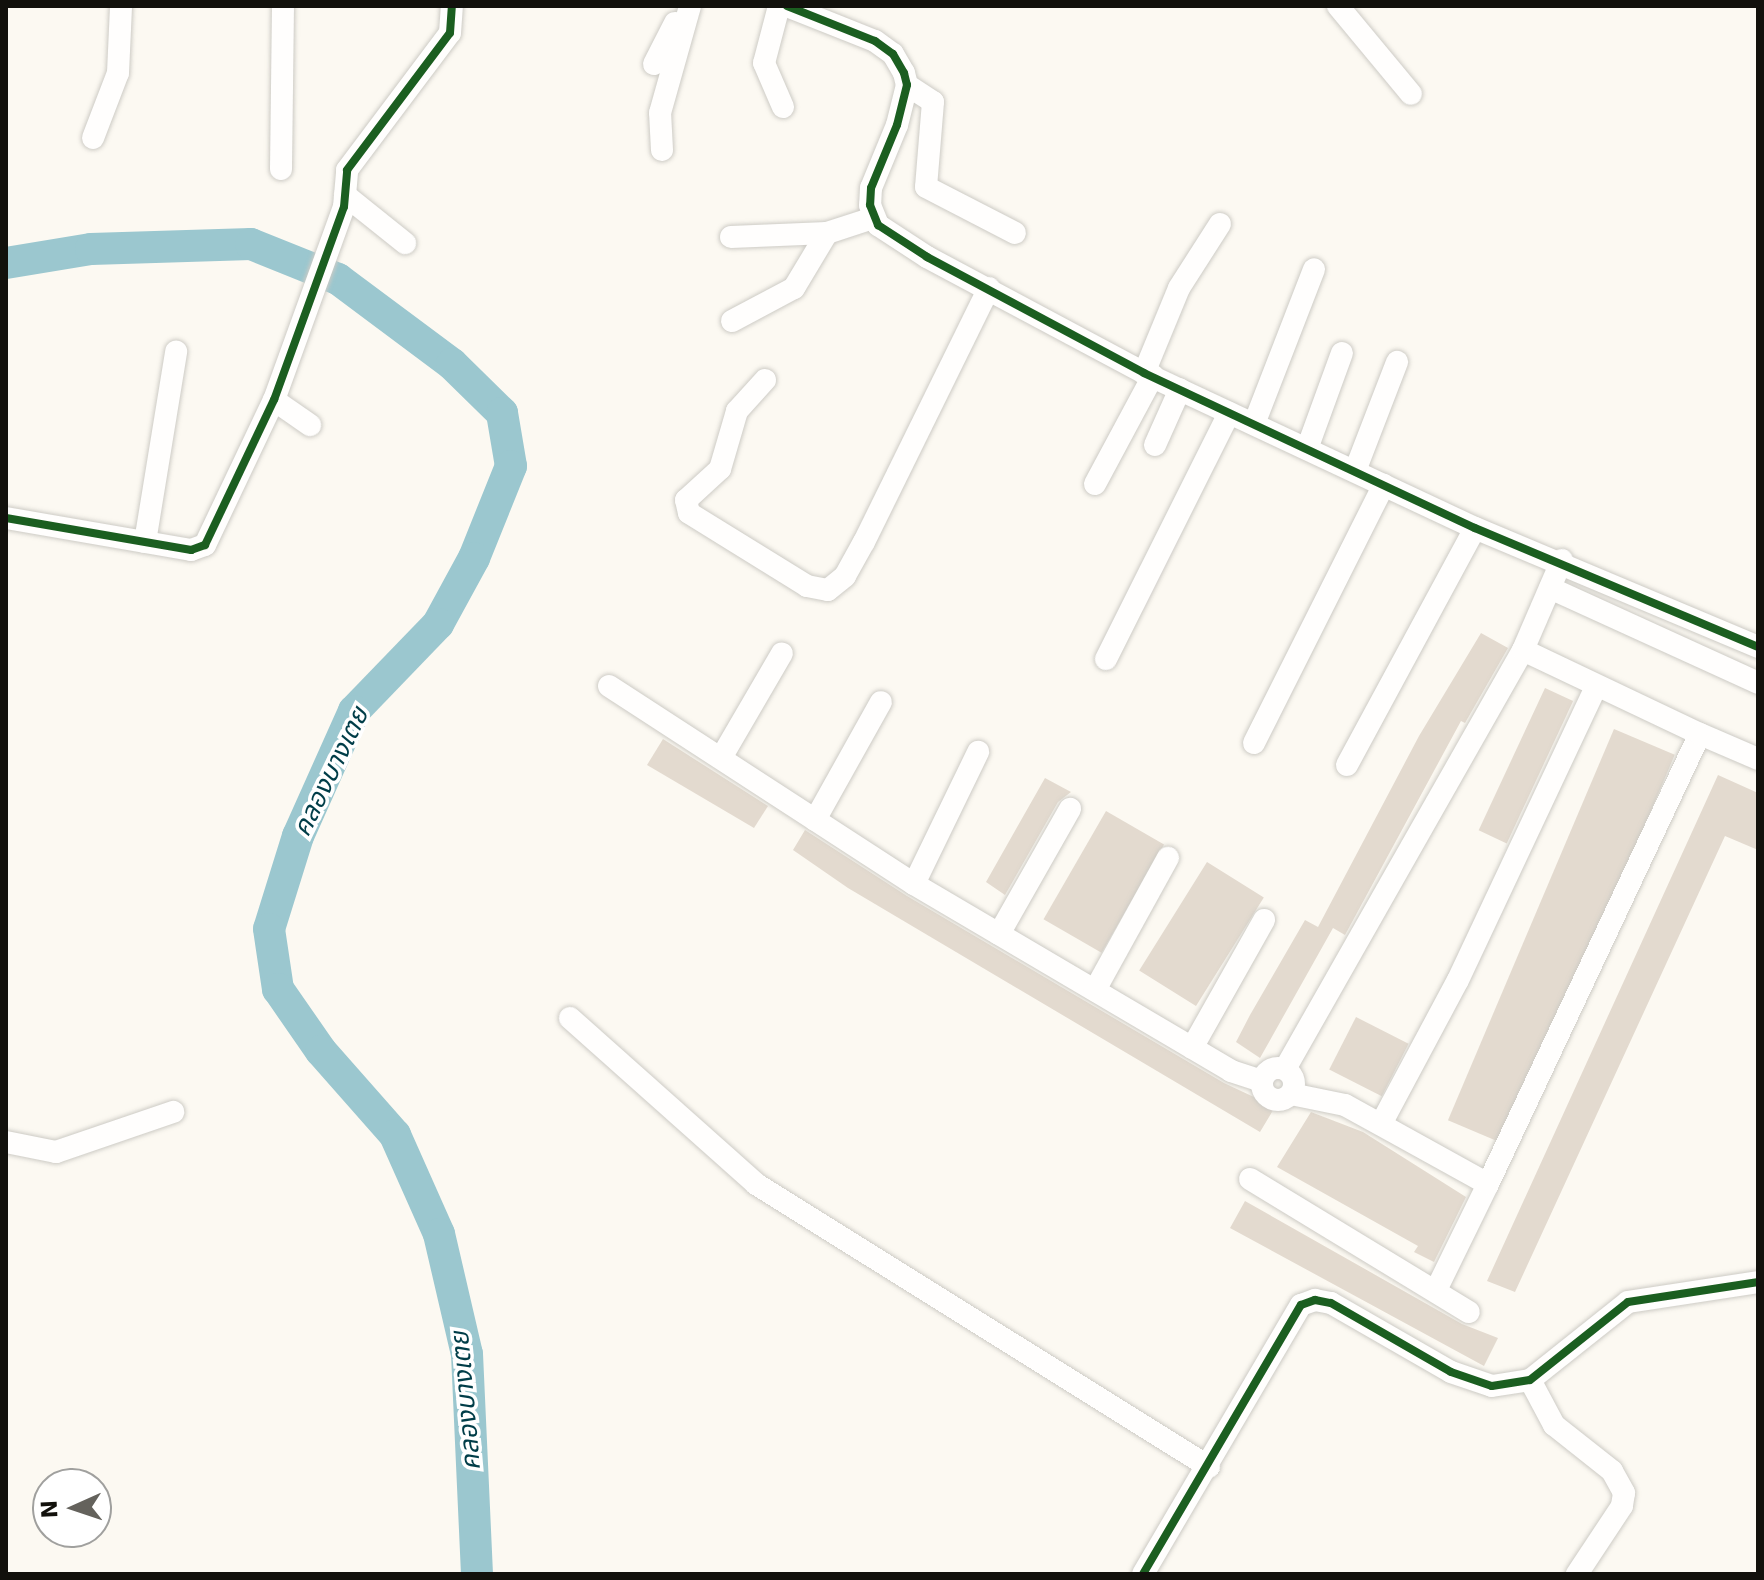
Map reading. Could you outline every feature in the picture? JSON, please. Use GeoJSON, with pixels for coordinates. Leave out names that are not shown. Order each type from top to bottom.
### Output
{"type":"FeatureCollection","features":[{"type":"Feature","properties":{"kind":"street"},"geometry":{"type":"LineString","coordinates":[[93,138],[118,73],[121,6]]}},
{"type":"Feature","properties":{"kind":"street"},"geometry":{"type":"LineString","coordinates":[[281,169],[283,6]]}},
{"type":"Feature","properties":{"kind":"street"},"geometry":{"type":"LineString","coordinates":[[6,518],[191,550],[205,545],[274,400],[345,195],[351,163],[450,33],[452,6]]}},
{"type":"Feature","properties":{"kind":"street"},"geometry":{"type":"LineString","coordinates":[[654,64],[673,30],[679,6]]}},
{"type":"Feature","properties":{"kind":"street"},"geometry":{"type":"LineString","coordinates":[[662,150],[660,113],[690,6]]}},
{"type":"Feature","properties":{"kind":"street"},"geometry":{"type":"LineString","coordinates":[[779,6],[764,63],[783,107]]}},
{"type":"Feature","properties":{"kind":"street"},"geometry":{"type":"LineString","coordinates":[[787,6],[875,41],[893,54],[907,85],[933,102],[926,187],[1015,233]]}},
{"type":"Feature","properties":{"kind":"street"},"geometry":{"type":"LineString","coordinates":[[1338,6],[1411,94]]}},
{"type":"Feature","properties":{"kind":"street"},"geometry":{"type":"LineString","coordinates":[[873,218],[871,188],[897,125],[907,85]]}},
{"type":"Feature","properties":{"kind":"street"},"geometry":{"type":"LineString","coordinates":[[345,195],[405,243]]}},
{"type":"Feature","properties":{"kind":"street"},"geometry":{"type":"LineString","coordinates":[[731,237],[827,233],[873,218]]}},
{"type":"Feature","properties":{"kind":"street"},"geometry":{"type":"LineString","coordinates":[[873,218],[927,257],[1229,413],[1475,528],[1562,560],[1758,647]]}},
{"type":"Feature","properties":{"kind":"street"},"geometry":{"type":"LineString","coordinates":[[1095,484],[1149,374],[1179,288],[1220,224]]}},
{"type":"Feature","properties":{"kind":"street"},"geometry":{"type":"LineString","coordinates":[[732,321],[794,288],[827,233]]}},
{"type":"Feature","properties":{"kind":"street"},"geometry":{"type":"LineString","coordinates":[[1254,424],[1314,269]]}},
{"type":"Feature","properties":{"kind":"street"},"geometry":{"type":"LineString","coordinates":[[765,380],[737,411],[720,469],[686,500],[689,513],[807,586],[828,590],[845,576],[864,542],[989,288]]}},
{"type":"Feature","properties":{"kind":"street"},"geometry":{"type":"LineString","coordinates":[[145,542],[176,352]]}},
{"type":"Feature","properties":{"kind":"street"},"geometry":{"type":"LineString","coordinates":[[1307,449],[1342,353]]}},
{"type":"Feature","properties":{"kind":"street"},"geometry":{"type":"LineString","coordinates":[[1355,471],[1397,362]]}},
{"type":"Feature","properties":{"kind":"street"},"geometry":{"type":"LineString","coordinates":[[1155,445],[1180,389]]}},
{"type":"Feature","properties":{"kind":"street"},"geometry":{"type":"LineString","coordinates":[[274,400],[310,425]]}},
{"type":"Feature","properties":{"kind":"street"},"geometry":{"type":"LineString","coordinates":[[1106,659],[1229,413]]}},
{"type":"Feature","properties":{"kind":"street"},"geometry":{"type":"LineString","coordinates":[[1254,743],[1384,485]]}},
{"type":"Feature","properties":{"kind":"street"},"geometry":{"type":"LineString","coordinates":[[1347,765],[1475,528]]}},
{"type":"Feature","properties":{"kind":"street"},"geometry":{"type":"LineString","coordinates":[[1285,1069],[1523,650],[1562,560]]}},
{"type":"Feature","properties":{"kind":"street"},"geometry":{"type":"LineString","coordinates":[[1550,588],[1758,683]]}},
{"type":"Feature","properties":{"kind":"street"},"geometry":{"type":"LineString","coordinates":[[1523,650],[1596,687],[1758,759]]}},
{"type":"Feature","properties":{"kind":"street"},"geometry":{"type":"LineString","coordinates":[[721,758],[782,653]]}},
{"type":"Feature","properties":{"kind":"street"},"geometry":{"type":"LineString","coordinates":[[609,686],[914,884],[1231,1071],[1262,1081],[1271,1099],[1291,1094],[1345,1105],[1488,1184]]}},
{"type":"Feature","properties":{"kind":"street"},"geometry":{"type":"LineString","coordinates":[[1381,1124],[1458,980],[1596,687]]}},
{"type":"Feature","properties":{"kind":"street"},"geometry":{"type":"LineString","coordinates":[[815,820],[881,702]]}},
{"type":"Feature","properties":{"kind":"street"},"geometry":{"type":"LineString","coordinates":[[1436,1290],[1700,734]]}},
{"type":"Feature","properties":{"kind":"street"},"geometry":{"type":"LineString","coordinates":[[914,884],[978,752]]}},
{"type":"Feature","properties":{"kind":"street"},"geometry":{"type":"LineString","coordinates":[[999,934],[1070,809]]}},
{"type":"Feature","properties":{"kind":"street"},"geometry":{"type":"LineString","coordinates":[[1095,990],[1168,858]]}},
{"type":"Feature","properties":{"kind":"street"},"geometry":{"type":"LineString","coordinates":[[1192,1048],[1264,920]]}},
{"type":"Feature","properties":{"kind":"street"},"geometry":{"type":"LineString","coordinates":[[570,1018],[756,1184],[1209,1467]]}},
{"type":"Feature","properties":{"kind":"street"},"geometry":{"type":"LineString","coordinates":[[1262,1081],[1271,1069],[1285,1069]]}},
{"type":"Feature","properties":{"kind":"street"},"geometry":{"type":"LineString","coordinates":[[1285,1069],[1294,1080],[1291,1094]]}},
{"type":"Feature","properties":{"kind":"street"},"geometry":{"type":"LineString","coordinates":[[6,1142],[56,1152],[173,1112]]}},
{"type":"Feature","properties":{"kind":"street"},"geometry":{"type":"LineString","coordinates":[[1250,1179],[1469,1312]]}},
{"type":"Feature","properties":{"kind":"street"},"geometry":{"type":"LineString","coordinates":[[1143,1574],[1209,1467],[1301,1305],[1315,1300],[1331,1303],[1451,1372],[1492,1386],[1530,1380],[1628,1302],[1758,1282]]}},
{"type":"Feature","properties":{"kind":"street"},"geometry":{"type":"LineString","coordinates":[[1530,1380],[1554,1425],[1612,1471],[1624,1493],[1622,1506],[1577,1574]]}},
{"type":"Feature","properties":{"kind":"building"},"geometry":{"type":"Polygon","coordinates":[[[1481,633],[1508,648],[1465,723],[1461,721],[1345,935],[1333,928],[1260,1058],[1236,1042],[1250,1015],[1305,920],[1318,927],[1419,736],[1481,633]]]}},
{"type":"Feature","properties":{"kind":"building"},"geometry":{"type":"Polygon","coordinates":[[[1545,688],[1573,701],[1507,843],[1479,830],[1545,688]]]}},
{"type":"Feature","properties":{"kind":"building"},"geometry":{"type":"Polygon","coordinates":[[[1614,729],[1675,755],[1509,1146],[1448,1120],[1614,729]]]}},
{"type":"Feature","properties":{"kind":"building"},"geometry":{"type":"Polygon","coordinates":[[[663,739],[768,806],[754,828],[647,765],[663,739]]]}},
{"type":"Feature","properties":{"kind":"building"},"geometry":{"type":"Polygon","coordinates":[[[1718,775],[1758,793],[1758,850],[1725,836],[1515,1292],[1487,1281],[1718,775]]]}},
{"type":"Feature","properties":{"kind":"building"},"geometry":{"type":"Polygon","coordinates":[[[1045,778],[1071,792],[1058,802],[1005,895],[986,882],[1045,778]]]}},
{"type":"Feature","properties":{"kind":"building"},"geometry":{"type":"Polygon","coordinates":[[[1106,811],[1164,845],[1102,953],[1044,919],[1106,811]]]}},
{"type":"Feature","properties":{"kind":"building"},"geometry":{"type":"Polygon","coordinates":[[[805,830],[907,896],[1224,1083],[1275,1107],[1260,1132],[848,888],[793,850],[805,830]]]}},
{"type":"Feature","properties":{"kind":"building"},"geometry":{"type":"Polygon","coordinates":[[[1207,862],[1264,898],[1196,1006],[1139,971],[1207,862]]]}},
{"type":"Feature","properties":{"kind":"building"},"geometry":{"type":"Polygon","coordinates":[[[1356,1017],[1409,1044],[1382,1096],[1329,1070],[1356,1017]]]}},
{"type":"Feature","properties":{"kind":"building"},"geometry":{"type":"Polygon","coordinates":[[[1311,1112],[1363,1132],[1466,1197],[1434,1262],[1414,1252],[1418,1246],[1277,1167],[1311,1112]]]}},
{"type":"Feature","properties":{"kind":"building"},"geometry":{"type":"Polygon","coordinates":[[[1245,1201],[1462,1324],[1498,1338],[1484,1366],[1230,1228],[1245,1201]]]}},
{"type":"Feature","properties":{"kind":"waterway","name":"คลองบางเตย"},"geometry":{"type":"LineString","coordinates":[[6,263],[91,249],[251,244],[338,279],[452,364],[502,413],[511,466],[474,558],[438,624],[354,711],[298,836],[269,929],[278,989],[321,1051],[395,1135],[439,1234],[467,1354],[477,1574]]}},
{"type":"Feature","properties":{"kind":"cycle path"},"geometry":{"type":"LineString","coordinates":[[6,518],[191,550],[205,545],[274,400],[344,207],[347,170],[450,33],[452,6]]}},
{"type":"Feature","properties":{"kind":"cycle path"},"geometry":{"type":"LineString","coordinates":[[787,6],[875,41],[893,54],[904,73],[907,85],[897,125],[871,188],[870,205],[878,225],[927,257],[1144,373],[1475,528],[1758,647]]}},
{"type":"Feature","properties":{"kind":"cycle path"},"geometry":{"type":"LineString","coordinates":[[1143,1574],[1301,1305],[1315,1300],[1331,1303],[1451,1372],[1492,1386],[1530,1380],[1628,1302],[1758,1282]]}}]}
